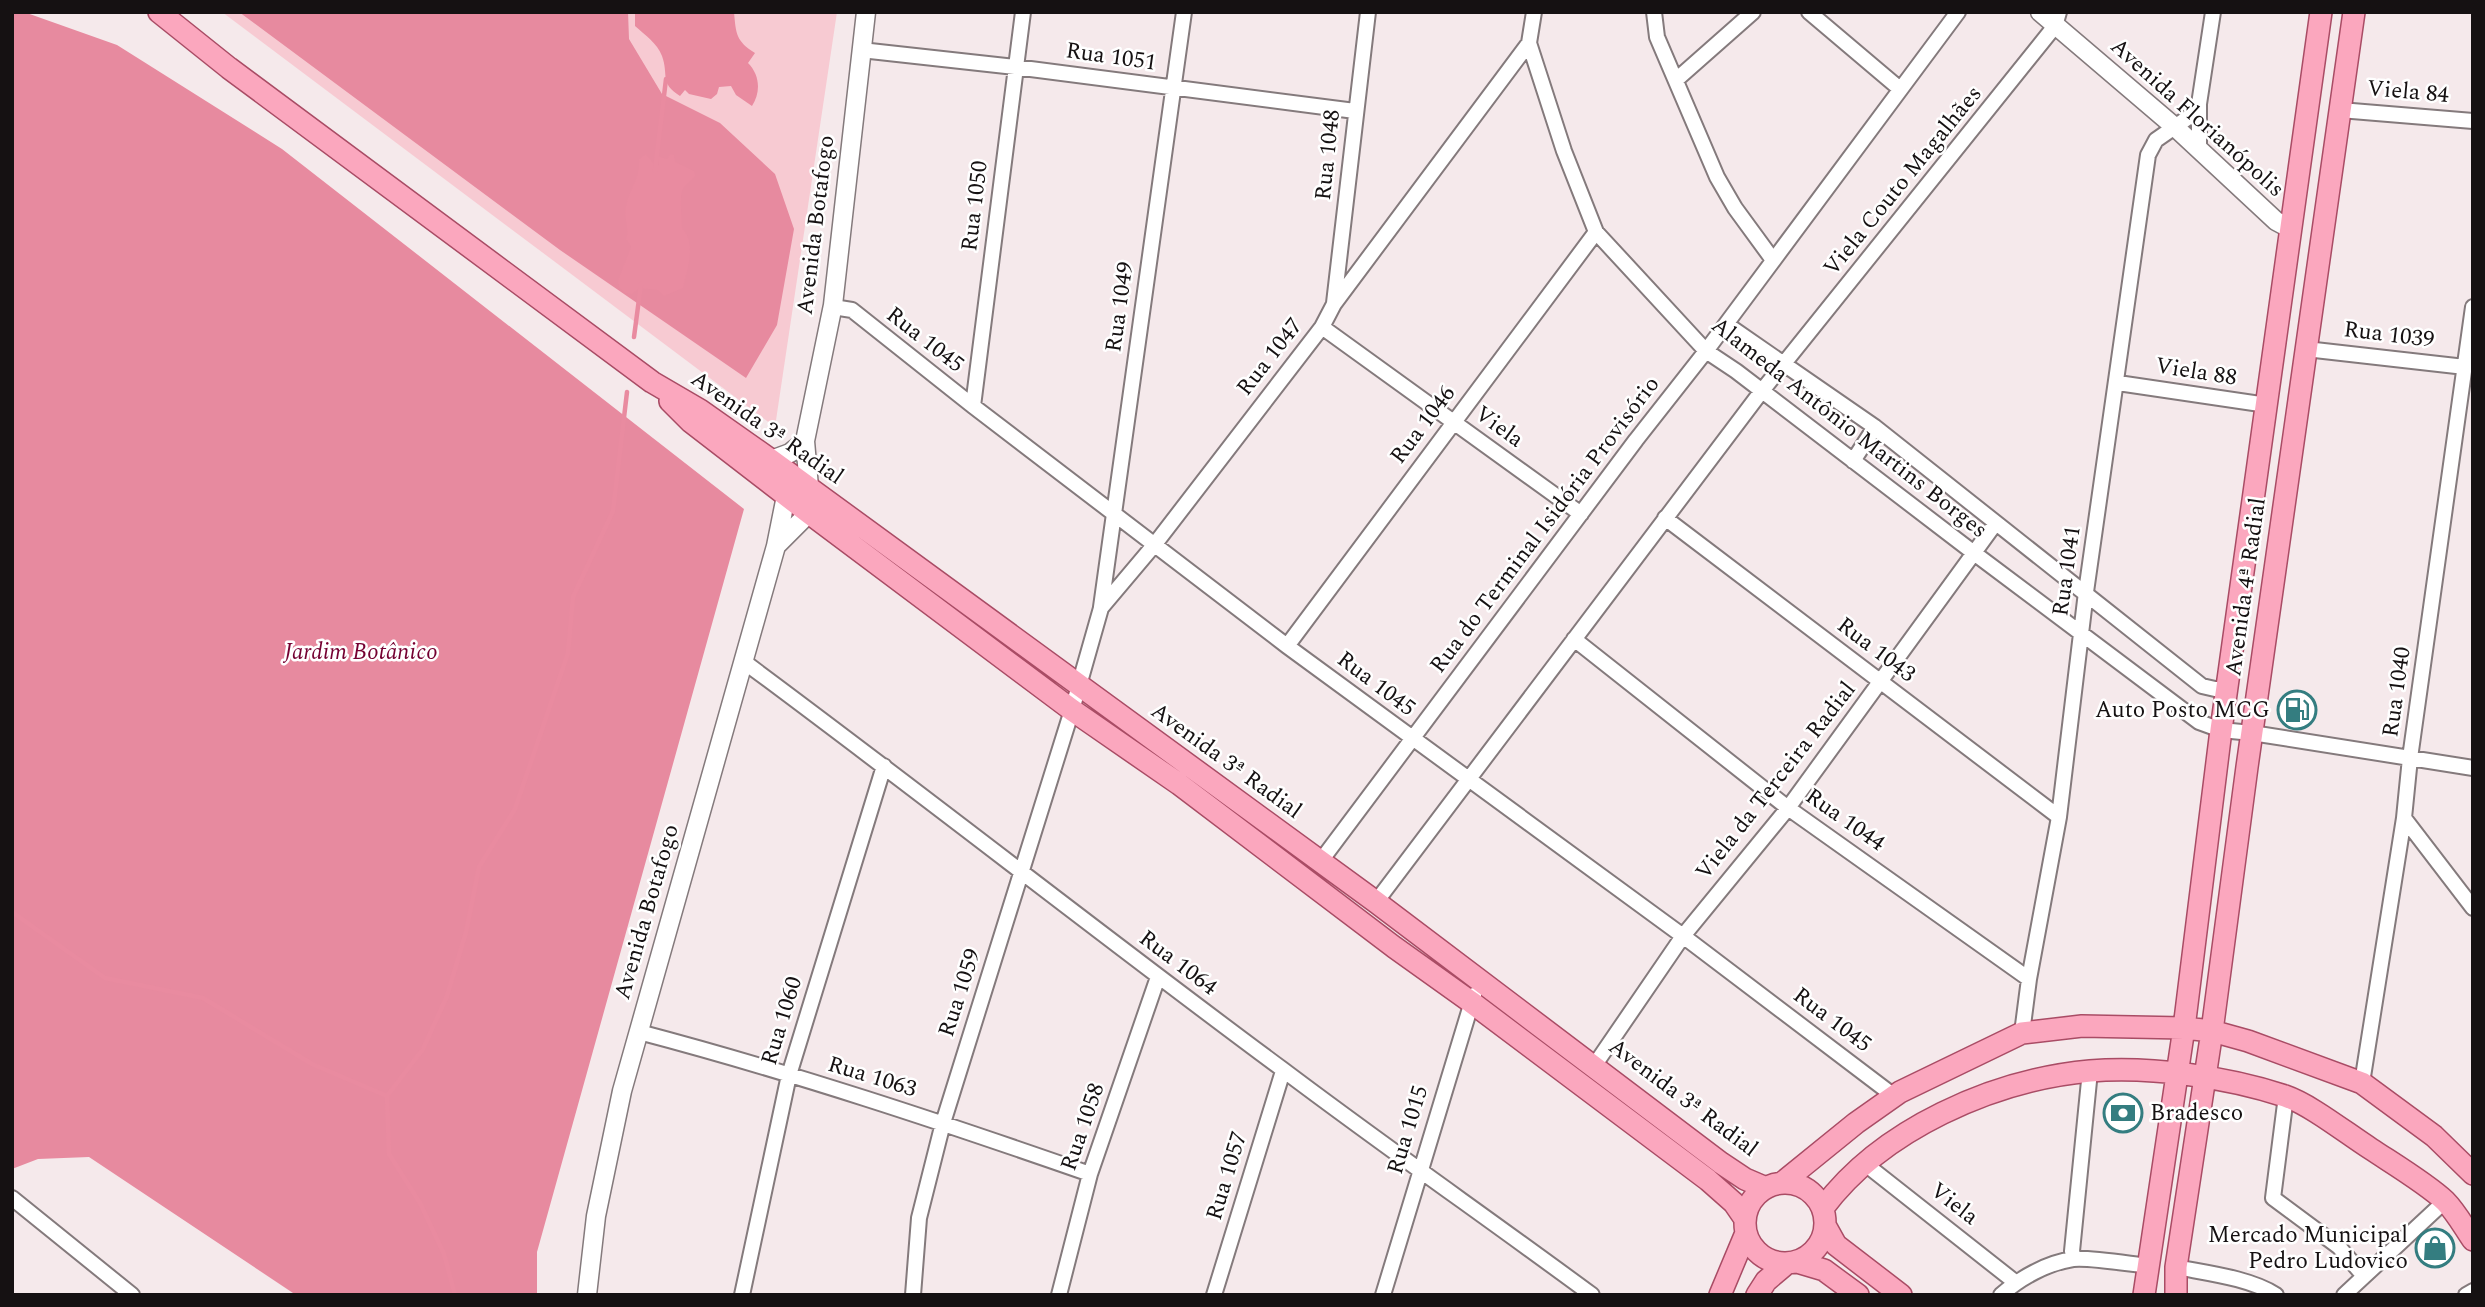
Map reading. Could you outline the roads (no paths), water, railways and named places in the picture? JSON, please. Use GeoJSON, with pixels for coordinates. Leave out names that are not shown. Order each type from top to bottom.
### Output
{"type":"FeatureCollection","features":[{"type":"Feature","properties":{"kind":"main road","name":"Avenida 3ª Radial"},"geometry":{"type":"LineString","coordinates":[[159,12],[240,76],[652,383],[700,410],[809,487],[1376,902],[1721,1163],[1745,1179],[1774,1186]]}},
{"type":"Feature","properties":{"kind":"main road","name":"Avenida 4ª Radial"},"geometry":{"type":"LineString","coordinates":[[2144,1295],[2184,1028],[2221,730],[2321,12]]}},
{"type":"Feature","properties":{"kind":"main road","name":"Avenida 4ª Radial"},"geometry":{"type":"LineString","coordinates":[[2176,1295],[2176,1267],[2212,1031],[2354,12]]}},
{"type":"Feature","properties":{"kind":"main road","name":"Avenida 3ª Radial"},"geometry":{"type":"LineString","coordinates":[[652,383],[691,422],[786,496],[1072,710],[1179,784],[1708,1180],[1734,1203],[1746,1226]]}},
{"type":"Feature","properties":{"kind":"main road"},"geometry":{"type":"LineString","coordinates":[[1179,784],[1199,791],[1304,867],[1312,867],[1320,862]]}},
{"type":"Feature","properties":{"kind":"main road"},"geometry":{"type":"LineString","coordinates":[[1376,902],[1372,919],[1394,947]]}},
{"type":"Feature","properties":{"kind":"main road"},"geometry":{"type":"LineString","coordinates":[[1720,1295],[1746,1226],[1749,1207],[1756,1196],[1774,1186],[1897,1094],[2022,1033],[2082,1026],[2184,1028],[2212,1031],[2248,1041],[2362,1083],[2434,1136],[2473,1174]]}},
{"type":"Feature","properties":{"kind":"main road"},"geometry":{"type":"LineString","coordinates":[[1757,1295],[1766,1281],[1817,1249],[1823,1239],[1824,1217],[1848,1178],[1893,1142],[1921,1124],[1971,1101],[2022,1084],[2090,1071],[2151,1070],[2177,1073],[2286,1097],[2384,1157],[2445,1201],[2470,1232]]}},
{"type":"Feature","properties":{"kind":"main road"},"geometry":{"type":"LineString","coordinates":[[1897,1094],[1921,1124]]}},
{"type":"Feature","properties":{"kind":"main road"},"geometry":{"type":"LineString","coordinates":[[1774,1186],[1793,1184],[1808,1190],[1836,1245],[1901,1295]]}},
{"type":"Feature","properties":{"kind":"main road"},"geometry":{"type":"LineString","coordinates":[[1746,1226],[1755,1250],[1761,1256],[1824,1270],[1858,1295]]}},
{"type":"Feature","properties":{"kind":"street","name":"Avenida Botafogo"},"geometry":{"type":"LineString","coordinates":[[809,487],[805,441],[833,307],[866,12]]}},
{"type":"Feature","properties":{"kind":"street","name":"Rua 1050"},"geometry":{"type":"LineString","coordinates":[[973,406],[1023,12]]}},
{"type":"Feature","properties":{"kind":"street","name":"Rua 1049"},"geometry":{"type":"LineString","coordinates":[[1101,608],[1184,12]]}},
{"type":"Feature","properties":{"kind":"street","name":"Rua 1048"},"geometry":{"type":"LineString","coordinates":[[1334,304],[1368,12]]}},
{"type":"Feature","properties":{"kind":"street","name":"Alameda Antônio Martins Borges"},"geometry":{"type":"LineString","coordinates":[[1534,12],[1529,43],[1564,150],[1596,232],[1706,351],[2199,722],[2221,730],[2473,768]]}},
{"type":"Feature","properties":{"kind":"street"},"geometry":{"type":"LineString","coordinates":[[1654,12],[1657,37],[1717,177],[1735,208],[1773,260]]}},
{"type":"Feature","properties":{"kind":"street"},"geometry":{"type":"LineString","coordinates":[[1676,80],[1753,12]]}},
{"type":"Feature","properties":{"kind":"street"},"geometry":{"type":"LineString","coordinates":[[1809,12],[1900,89]]}},
{"type":"Feature","properties":{"kind":"street","name":"Rua do Terminal Isidória Provisório"},"geometry":{"type":"LineString","coordinates":[[1320,862],[1958,12]]}},
{"type":"Feature","properties":{"kind":"street","name":"Avenida Florianópolis"},"geometry":{"type":"LineString","coordinates":[[2040,12],[2057,19],[2276,222],[2291,229]]}},
{"type":"Feature","properties":{"kind":"street"},"geometry":{"type":"LineString","coordinates":[[2199,150],[2199,104],[2213,12]]}},
{"type":"Feature","properties":{"kind":"street","name":"Viela Couto Magalhães"},"geometry":{"type":"LineString","coordinates":[[1786,364],[2057,19]]}},
{"type":"Feature","properties":{"kind":"street","name":"Rua 1047"},"geometry":{"type":"LineString","coordinates":[[1072,710],[1101,608],[1155,544],[1322,327],[1334,304],[1529,43]]}},
{"type":"Feature","properties":{"kind":"street","name":"Rua 1051"},"geometry":{"type":"LineString","coordinates":[[861,50],[1015,66],[1355,111]]}},
{"type":"Feature","properties":{"kind":"street","name":"Rua 1041"},"geometry":{"type":"LineString","coordinates":[[2022,1033],[2029,979],[2059,817],[2086,592],[2118,383],[2148,155],[2156,140],[2176,128],[2199,104]]}},
{"type":"Feature","properties":{"kind":"street","name":"Viela 84"},"geometry":{"type":"LineString","coordinates":[[2340,110],[2473,121]]}},
{"type":"Feature","properties":{"kind":"street","name":"Rua 1046"},"geometry":{"type":"LineString","coordinates":[[1287,646],[1596,232]]}},
{"type":"Feature","properties":{"kind":"street","name":"Rua 1045"},"geometry":{"type":"LineString","coordinates":[[833,307],[852,310],[1287,646],[1897,1094]]}},
{"type":"Feature","properties":{"kind":"street","name":"Rua 1040"},"geometry":{"type":"LineString","coordinates":[[2362,1083],[2404,818],[2410,758],[2456,435],[2469,364],[2473,307]]}},
{"type":"Feature","properties":{"kind":"street","name":"Alameda Antônio Martins Borges"},"geometry":{"type":"LineString","coordinates":[[1726,324],[1875,427],[2202,686],[2227,689]]}},
{"type":"Feature","properties":{"kind":"street","name":"Viela"},"geometry":{"type":"LineString","coordinates":[[1322,327],[1581,514]]}},
{"type":"Feature","properties":{"kind":"street","name":"Rua 1039"},"geometry":{"type":"LineString","coordinates":[[2306,349],[2469,364]]}},
{"type":"Feature","properties":{"kind":"street"},"geometry":{"type":"LineString","coordinates":[[1376,902],[1665,518],[1762,391],[1786,364]]}},
{"type":"Feature","properties":{"kind":"street","name":"Viela 88"},"geometry":{"type":"LineString","coordinates":[[2118,383],[2267,405]]}},
{"type":"Feature","properties":{"kind":"street"},"geometry":{"type":"LineString","coordinates":[[1853,461],[1875,427]]}},
{"type":"Feature","properties":{"kind":"street"},"geometry":{"type":"LineString","coordinates":[[2456,435],[2463,431],[2473,432]]}},
{"type":"Feature","properties":{"kind":"street"},"geometry":{"type":"LineString","coordinates":[[771,460],[790,453],[805,441]]}},
{"type":"Feature","properties":{"kind":"street","name":"Avenida Botafogo"},"geometry":{"type":"LineString","coordinates":[[587,1295],[596,1216],[622,1091],[776,546],[786,496]]}},
{"type":"Feature","properties":{"kind":"street","name":"Avenida Botafogo"},"geometry":{"type":"LineString","coordinates":[[776,546],[809,513]]}},
{"type":"Feature","properties":{"kind":"street","name":"Rua 1043"},"geometry":{"type":"LineString","coordinates":[[1665,518],[2059,817]]}},
{"type":"Feature","properties":{"kind":"street","name":"Viela da Terceira Radial"},"geometry":{"type":"LineString","coordinates":[[1594,1066],[1683,936],[1788,808],[1995,524]]}},
{"type":"Feature","properties":{"kind":"street","name":"Rua 1044"},"geometry":{"type":"LineString","coordinates":[[1574,639],[1788,808],[2029,979]]}},
{"type":"Feature","properties":{"kind":"street","name":"Rua 1064"},"geometry":{"type":"LineString","coordinates":[[743,661],[1283,1071],[1592,1295]]}},
{"type":"Feature","properties":{"kind":"street","name":"Rua 1059"},"geometry":{"type":"LineString","coordinates":[[914,1295],[919,1218],[943,1123],[1072,710]]}},
{"type":"Feature","properties":{"kind":"street","name":"Rua 1060"},"geometry":{"type":"LineString","coordinates":[[742,1295],[789,1075],[884,766]]}},
{"type":"Feature","properties":{"kind":"street"},"geometry":{"type":"LineString","coordinates":[[2404,818],[2473,908]]}},
{"type":"Feature","properties":{"kind":"street","name":"Rua 1058"},"geometry":{"type":"LineString","coordinates":[[1059,1295],[1090,1174],[1158,977]]}},
{"type":"Feature","properties":{"kind":"street","name":"Rua 1015"},"geometry":{"type":"LineString","coordinates":[[1383,1295],[1471,1002],[1480,980]]}},
{"type":"Feature","properties":{"kind":"street","name":"Rua 1063"},"geometry":{"type":"LineString","coordinates":[[639,1032],[943,1123],[1090,1174]]}},
{"type":"Feature","properties":{"kind":"street","name":"Rua 1057"},"geometry":{"type":"LineString","coordinates":[[1214,1295],[1283,1071]]}},
{"type":"Feature","properties":{"kind":"street"},"geometry":{"type":"LineString","coordinates":[[2074,1259],[2072,1251],[2090,1071]]}},
{"type":"Feature","properties":{"kind":"street"},"geometry":{"type":"LineString","coordinates":[[2286,1097],[2273,1198],[2339,1247],[2363,1275]]}},
{"type":"Feature","properties":{"kind":"street","name":"Viela"},"geometry":{"type":"LineString","coordinates":[[1864,1163],[2015,1282]]}},
{"type":"Feature","properties":{"kind":"street"},"geometry":{"type":"LineString","coordinates":[[2344,1295],[2445,1201]]}},
{"type":"Feature","properties":{"kind":"street"},"geometry":{"type":"LineString","coordinates":[[14,1203],[132,1295]]}},
{"type":"Feature","properties":{"kind":"street"},"geometry":{"type":"LineString","coordinates":[[2001,1295],[2015,1282],[2040,1270],[2074,1259],[2149,1266]]}},
{"type":"Feature","properties":{"kind":"street"},"geometry":{"type":"LineString","coordinates":[[2176,1267],[2215,1274],[2267,1289],[2276,1295]]}},
{"type":"Feature","properties":{"kind":"street"},"geometry":{"type":"LineString","coordinates":[[2466,1295],[2473,1291]]}},
{"type":"Feature","properties":{"kind":"waterway"},"geometry":{"type":"LineString","coordinates":[[655,171],[666,79]]}},
{"type":"Feature","properties":{"kind":"waterway"},"geometry":{"type":"LineString","coordinates":[[634,337],[641,284]]}},
{"type":"Feature","properties":{"kind":"waterway"},"geometry":{"type":"LineString","coordinates":[[455,1295],[444,1254],[420,1203],[389,1154],[387,1096],[423,1049],[447,996],[466,932],[479,867],[515,809],[568,653],[573,597],[613,511],[627,392]]}},
{"type":"Feature","properties":{"kind":"waterway"},"geometry":{"type":"LineString","coordinates":[[12,912],[105,978],[203,998],[312,1064],[387,1096]]}},
{"type":"Feature","properties":{"kind":"place","name":"Auto Posto MCG"},"geometry":{"type":"Point","coordinates":[2297,710]}},
{"type":"Feature","properties":{"kind":"place","name":"Bradesco"},"geometry":{"type":"Point","coordinates":[2123,1113]}},
{"type":"Feature","properties":{"kind":"place","name":"Mercado Municipal Pedro Ludovico"},"geometry":{"type":"Point","coordinates":[2435,1248]}},
{"type":"Feature","properties":{"kind":"park label","name":"Jardim Botânico"},"geometry":{"type":"Point","coordinates":[361,652]}}]}
